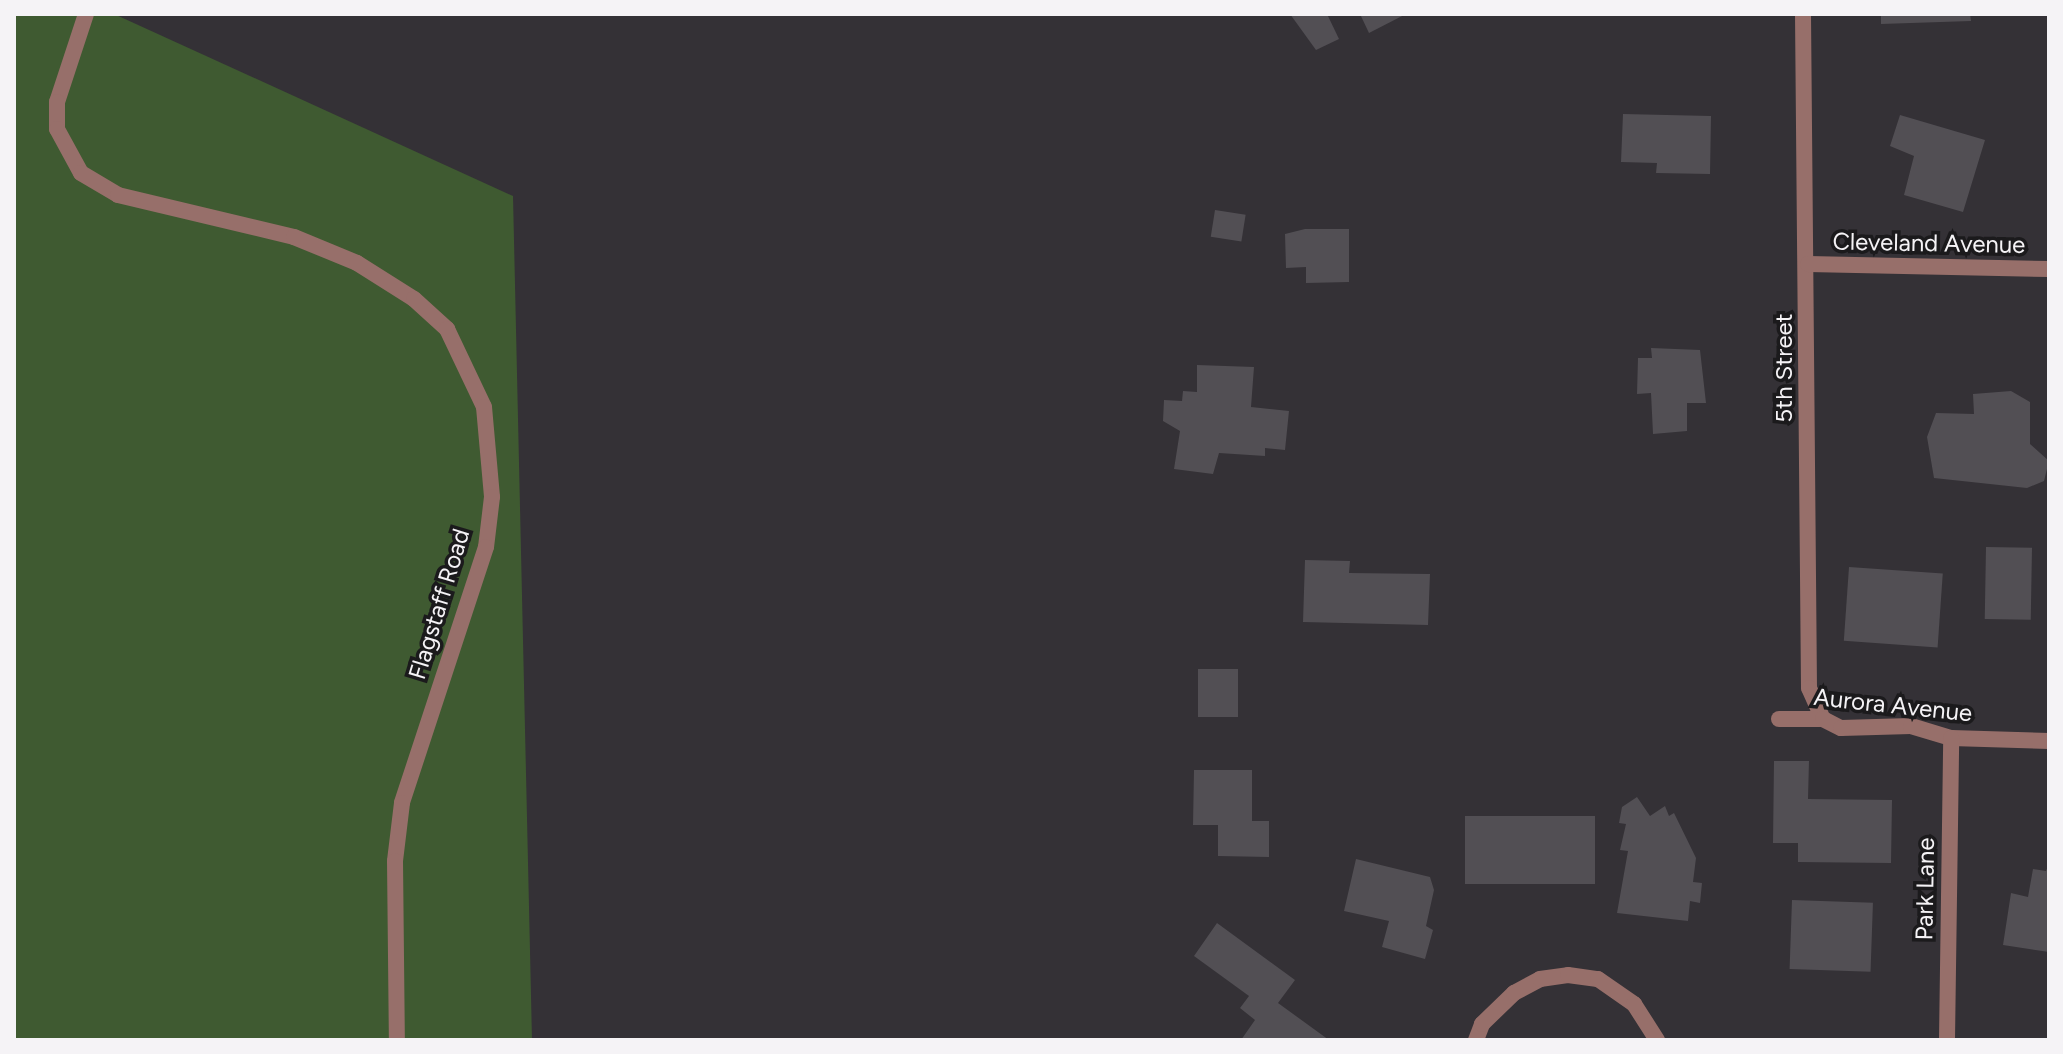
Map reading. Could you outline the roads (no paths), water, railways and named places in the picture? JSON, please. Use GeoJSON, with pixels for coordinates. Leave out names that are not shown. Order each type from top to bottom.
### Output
{"type":"FeatureCollection","features":[{"type":"Feature","properties":{"kind":"street","name":"Flagstaff Road"},"geometry":{"type":"LineString","coordinates":[[86,14],[57,102],[57,129],[81,173],[118,195],[294,237],[357,263],[414,299],[447,329],[484,407],[492,497],[486,547],[402,803],[395,861],[397,1040]]}},
{"type":"Feature","properties":{"kind":"street","name":"5th Street"},"geometry":{"type":"LineString","coordinates":[[1803,14],[1808,264],[1809,688],[1823,719]]}},
{"type":"Feature","properties":{"kind":"street","name":"Cleveland Avenue"},"geometry":{"type":"LineString","coordinates":[[1808,264],[2049,269]]}},
{"type":"Feature","properties":{"kind":"street","name":"Aurora Avenue"},"geometry":{"type":"LineString","coordinates":[[1779,719],[1823,719],[1841,728],[1911,726],[1951,738],[2049,741]]}},
{"type":"Feature","properties":{"kind":"street","name":"Park Lane"},"geometry":{"type":"LineString","coordinates":[[1947,1040],[1951,738]]}},
{"type":"Feature","properties":{"kind":"street"},"geometry":{"type":"LineString","coordinates":[[1476,1040],[1482,1024],[1514,993],[1540,979],[1568,975],[1598,979],[1634,1004],[1657,1040]]}}]}
